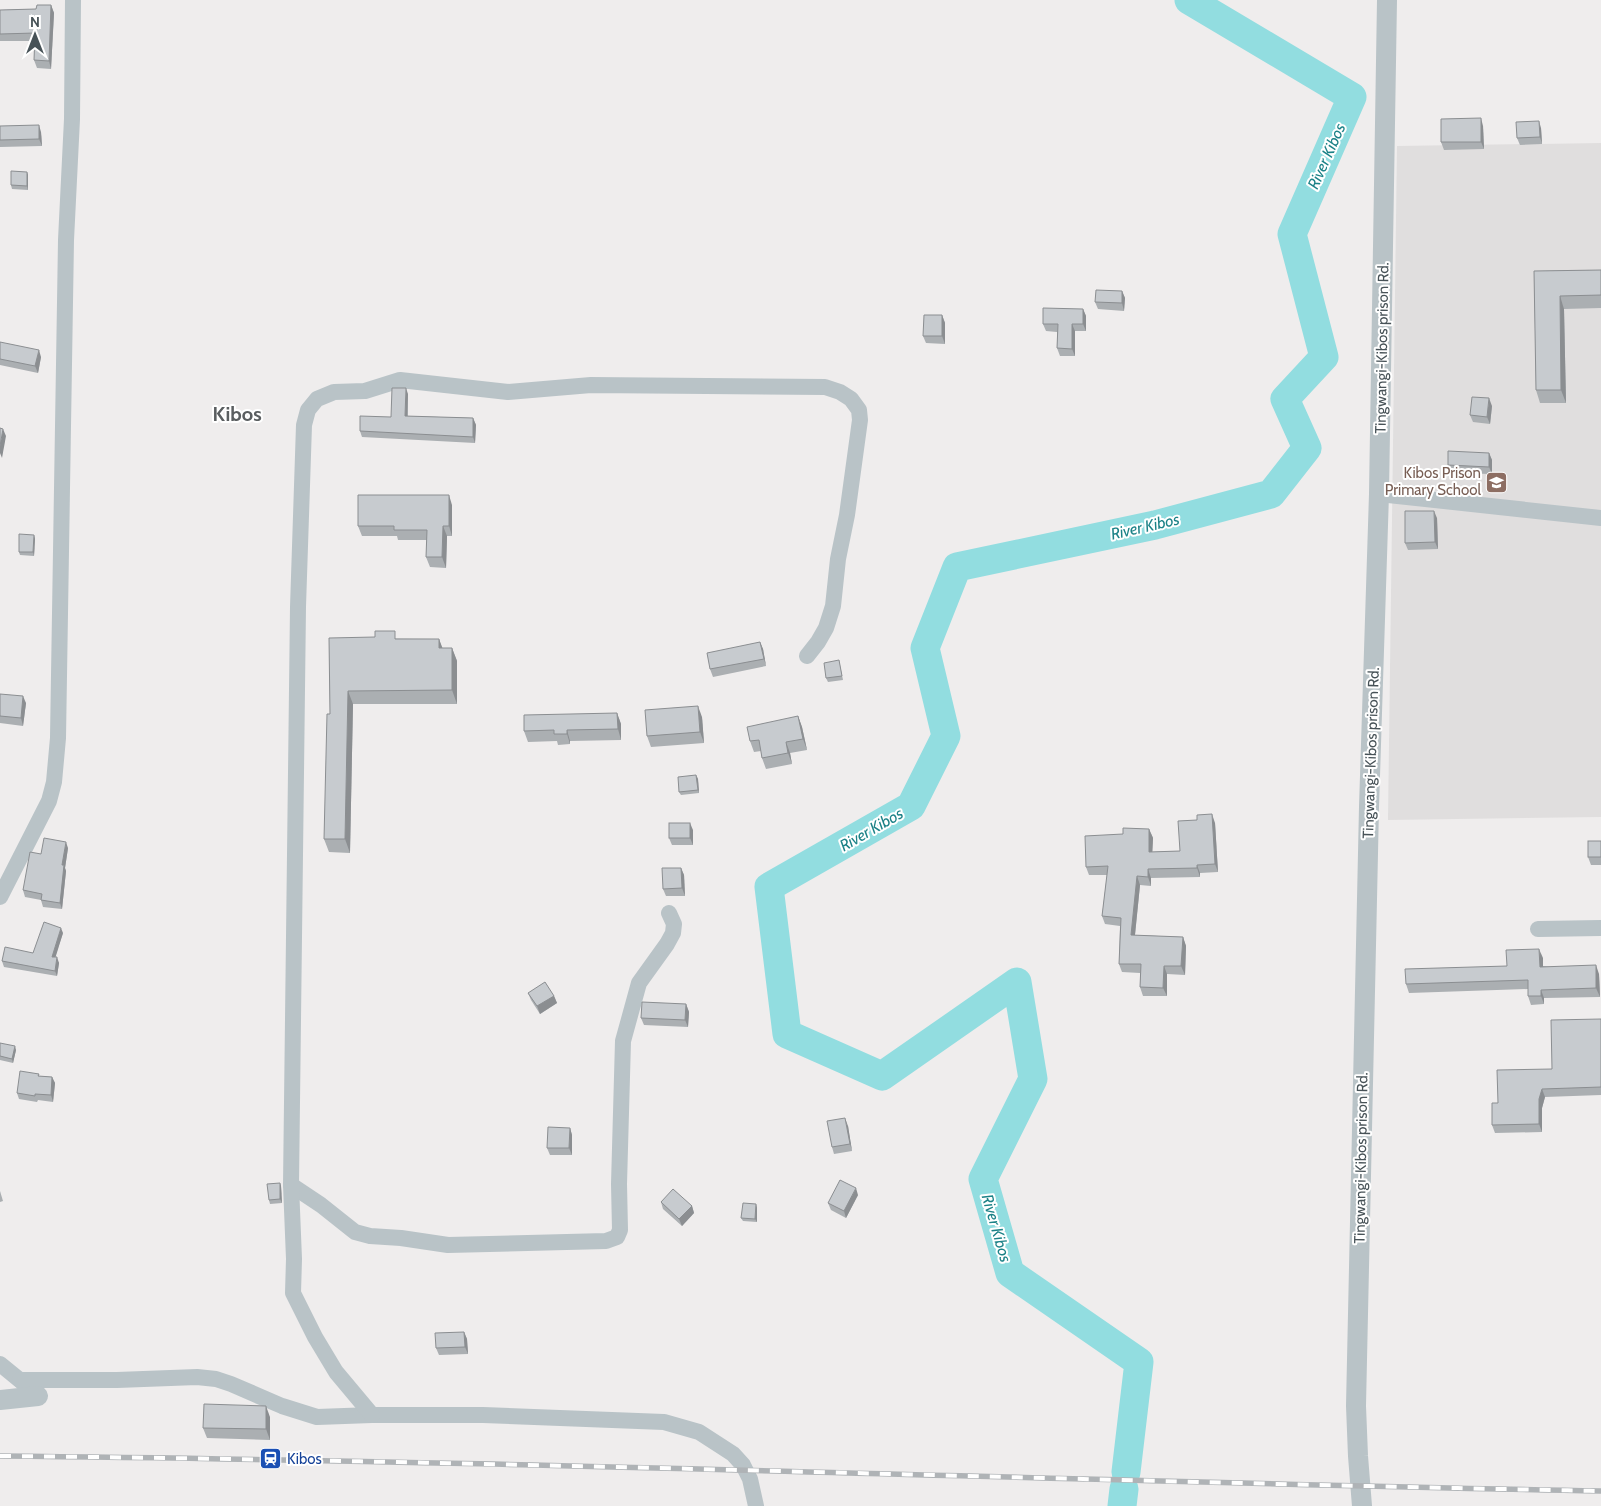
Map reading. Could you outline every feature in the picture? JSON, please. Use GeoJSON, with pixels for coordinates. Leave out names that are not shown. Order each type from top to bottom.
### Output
{"type":"FeatureCollection","features":[{"type":"Feature","properties":{"kind":"street"},"geometry":{"type":"LineString","coordinates":[[0,897],[49,801],[54,782],[58,738],[66,240],[72,119],[73,0]]}},
{"type":"Feature","properties":{"kind":"street","name":"Tingwangi-Kibos prison Rd."},"geometry":{"type":"LineString","coordinates":[[1362,1506],[1356,1406],[1369,826],[1379,494],[1387,0]]}},
{"type":"Feature","properties":{"kind":"street"},"geometry":{"type":"LineString","coordinates":[[372,1415],[336,1372],[315,1337],[293,1293],[294,1260],[291,1185],[298,607],[304,425],[308,410],[317,400],[334,392],[365,391],[400,380],[508,392],[591,385],[825,387],[840,392],[851,399],[859,410],[859,429],[847,515],[838,559],[833,606],[826,628],[807,656]]}},
{"type":"Feature","properties":{"kind":"street"},"geometry":{"type":"LineString","coordinates":[[1379,494],[1601,518]]}},
{"type":"Feature","properties":{"kind":"street"},"geometry":{"type":"LineString","coordinates":[[291,1185],[321,1205],[354,1232],[370,1236],[402,1238],[448,1245],[606,1241],[617,1237],[620,1230],[619,1184],[623,1041],[639,983],[673,933],[674,924],[670,913]]}},
{"type":"Feature","properties":{"kind":"street"},"geometry":{"type":"LineString","coordinates":[[1538,928],[1601,928]]}},
{"type":"Feature","properties":{"kind":"street"},"geometry":{"type":"LineString","coordinates":[[0,1364],[38,1396]]}},
{"type":"Feature","properties":{"kind":"street"},"geometry":{"type":"LineString","coordinates":[[20,1380],[117,1380],[197,1377],[223,1382],[282,1406],[317,1417],[483,1415],[664,1422],[698,1432],[733,1454],[743,1465],[750,1478],[756,1506]]}},
{"type":"Feature","properties":{"kind":"street"},"geometry":{"type":"LineString","coordinates":[[0,1400],[38,1396]]}},
{"type":"Feature","properties":{"kind":"shaded area","name":"Kibos Prison Primary School"},"geometry":{"type":"Polygon","coordinates":[[[1601,143],[1601,817],[1388,820],[1397,146],[1601,143]]]}},
{"type":"Feature","properties":{"kind":"building"},"geometry":{"type":"Polygon","coordinates":[[[37,5],[51,5],[49,61],[34,60],[35,33],[0,34],[0,10],[36,9],[37,5]]]}},
{"type":"Feature","properties":{"kind":"building"},"geometry":{"type":"Polygon","coordinates":[[[1481,118],[1481,142],[1441,142],[1441,119],[1481,118]]]}},
{"type":"Feature","properties":{"kind":"building"},"geometry":{"type":"Polygon","coordinates":[[[1539,121],[1540,137],[1517,138],[1516,122],[1539,121]]]}},
{"type":"Feature","properties":{"kind":"building"},"geometry":{"type":"Polygon","coordinates":[[[39,125],[39,139],[0,140],[0,126],[39,125]]]}},
{"type":"Feature","properties":{"kind":"building"},"geometry":{"type":"Polygon","coordinates":[[[11,171],[27,172],[27,186],[11,185],[11,171]]]}},
{"type":"Feature","properties":{"kind":"building"},"geometry":{"type":"Polygon","coordinates":[[[1601,270],[1601,295],[1560,296],[1561,390],[1536,390],[1534,271],[1601,270]]]}},
{"type":"Feature","properties":{"kind":"building"},"geometry":{"type":"Polygon","coordinates":[[[1096,290],[1122,291],[1122,303],[1095,302],[1096,290]]]}},
{"type":"Feature","properties":{"kind":"building"},"geometry":{"type":"Polygon","coordinates":[[[1043,308],[1083,309],[1083,324],[1072,324],[1072,349],[1057,348],[1058,324],[1043,324],[1043,308]]]}},
{"type":"Feature","properties":{"kind":"building"},"geometry":{"type":"Polygon","coordinates":[[[924,315],[942,315],[942,336],[923,336],[924,315]]]}},
{"type":"Feature","properties":{"kind":"building"},"geometry":{"type":"Polygon","coordinates":[[[0,342],[39,350],[35,366],[0,359],[0,342]]]}},
{"type":"Feature","properties":{"kind":"building"},"geometry":{"type":"Polygon","coordinates":[[[392,388],[406,388],[405,416],[473,418],[473,437],[360,431],[360,416],[391,417],[392,388]]]}},
{"type":"Feature","properties":{"kind":"building"},"geometry":{"type":"Polygon","coordinates":[[[1472,397],[1489,398],[1487,417],[1470,415],[1472,397]]]}},
{"type":"Feature","properties":{"kind":"building"},"geometry":{"type":"Polygon","coordinates":[[[0,428],[3,429],[0,446],[0,428]]]}},
{"type":"Feature","properties":{"kind":"building"},"geometry":{"type":"Polygon","coordinates":[[[1448,451],[1489,453],[1489,467],[1448,465],[1448,451]]]}},
{"type":"Feature","properties":{"kind":"building"},"geometry":{"type":"Polygon","coordinates":[[[358,495],[449,495],[449,526],[443,526],[442,557],[426,557],[427,530],[394,530],[394,526],[358,526],[358,495]]]}},
{"type":"Feature","properties":{"kind":"building"},"geometry":{"type":"Polygon","coordinates":[[[1405,511],[1434,511],[1435,542],[1405,543],[1405,511]]]}},
{"type":"Feature","properties":{"kind":"building"},"geometry":{"type":"Polygon","coordinates":[[[19,534],[34,535],[33,552],[19,552],[19,534]]]}},
{"type":"Feature","properties":{"kind":"building"},"geometry":{"type":"Polygon","coordinates":[[[375,631],[395,631],[395,639],[439,639],[439,648],[452,648],[452,690],[348,691],[345,839],[324,839],[327,714],[330,714],[329,638],[375,637],[375,631]]]}},
{"type":"Feature","properties":{"kind":"building"},"geometry":{"type":"Polygon","coordinates":[[[760,642],[764,659],[710,669],[707,653],[760,642]]]}},
{"type":"Feature","properties":{"kind":"building"},"geometry":{"type":"Polygon","coordinates":[[[839,660],[842,676],[826,678],[824,663],[839,660]]]}},
{"type":"Feature","properties":{"kind":"building"},"geometry":{"type":"Polygon","coordinates":[[[0,694],[23,696],[21,718],[0,716],[0,694]]]}},
{"type":"Feature","properties":{"kind":"building"},"geometry":{"type":"Polygon","coordinates":[[[698,706],[700,732],[647,736],[645,710],[698,706]]]}},
{"type":"Feature","properties":{"kind":"building"},"geometry":{"type":"Polygon","coordinates":[[[617,713],[618,729],[567,730],[567,734],[554,734],[554,730],[524,731],[524,715],[617,713]]]}},
{"type":"Feature","properties":{"kind":"building"},"geometry":{"type":"Polygon","coordinates":[[[798,716],[803,739],[786,742],[788,753],[762,758],[759,740],[750,741],[747,727],[798,716]]]}},
{"type":"Feature","properties":{"kind":"building"},"geometry":{"type":"Polygon","coordinates":[[[696,775],[698,790],[679,792],[678,777],[696,775]]]}},
{"type":"Feature","properties":{"kind":"building"},"geometry":{"type":"Polygon","coordinates":[[[1212,814],[1215,864],[1197,865],[1197,868],[1148,869],[1148,877],[1137,876],[1131,935],[1183,937],[1181,966],[1164,966],[1163,988],[1140,987],[1141,964],[1119,964],[1121,918],[1102,916],[1108,866],[1086,867],[1085,836],[1123,834],[1123,828],[1149,829],[1149,852],[1180,851],[1178,821],[1197,820],[1197,815],[1212,814]]]}},
{"type":"Feature","properties":{"kind":"building"},"geometry":{"type":"Polygon","coordinates":[[[669,823],[690,823],[690,838],[669,838],[669,823]]]}},
{"type":"Feature","properties":{"kind":"building"},"geometry":{"type":"Polygon","coordinates":[[[44,838],[66,842],[62,865],[64,865],[60,903],[41,900],[42,894],[23,890],[30,852],[41,854],[44,838]]]}},
{"type":"Feature","properties":{"kind":"building"},"geometry":{"type":"Polygon","coordinates":[[[1588,841],[1601,841],[1601,857],[1588,857],[1588,841]]]}},
{"type":"Feature","properties":{"kind":"building"},"geometry":{"type":"Polygon","coordinates":[[[662,868],[681,868],[682,888],[663,889],[662,868]]]}},
{"type":"Feature","properties":{"kind":"building"},"geometry":{"type":"Polygon","coordinates":[[[44,922],[61,928],[52,957],[57,957],[55,971],[2,961],[5,947],[33,953],[44,922]]]}},
{"type":"Feature","properties":{"kind":"building"},"geometry":{"type":"Polygon","coordinates":[[[1539,949],[1540,967],[1596,965],[1596,988],[1541,990],[1541,996],[1528,996],[1528,980],[1406,984],[1405,969],[1507,966],[1506,950],[1539,949]]]}},
{"type":"Feature","properties":{"kind":"building"},"geometry":{"type":"Polygon","coordinates":[[[545,982],[554,996],[537,1006],[528,993],[545,982]]]}},
{"type":"Feature","properties":{"kind":"building"},"geometry":{"type":"Polygon","coordinates":[[[642,1002],[686,1004],[685,1020],[641,1018],[642,1002]]]}},
{"type":"Feature","properties":{"kind":"building"},"geometry":{"type":"Polygon","coordinates":[[[1601,1019],[1601,1087],[1542,1089],[1539,1099],[1539,1124],[1492,1125],[1492,1103],[1498,1103],[1497,1070],[1552,1069],[1551,1020],[1601,1019]]]}},
{"type":"Feature","properties":{"kind":"building"},"geometry":{"type":"Polygon","coordinates":[[[0,1043],[15,1046],[12,1059],[0,1056],[0,1043]]]}},
{"type":"Feature","properties":{"kind":"building"},"geometry":{"type":"Polygon","coordinates":[[[20,1071],[39,1074],[38,1076],[52,1077],[51,1095],[35,1094],[35,1096],[17,1093],[20,1071]]]}},
{"type":"Feature","properties":{"kind":"building"},"geometry":{"type":"Polygon","coordinates":[[[845,1118],[850,1144],[832,1147],[827,1121],[845,1118]]]}},
{"type":"Feature","properties":{"kind":"building"},"geometry":{"type":"Polygon","coordinates":[[[548,1127],[570,1128],[569,1148],[547,1148],[548,1127]]]}},
{"type":"Feature","properties":{"kind":"building"},"geometry":{"type":"Polygon","coordinates":[[[840,1180],[856,1188],[844,1211],[828,1203],[840,1180]]]}},
{"type":"Feature","properties":{"kind":"building"},"geometry":{"type":"Polygon","coordinates":[[[280,1183],[280,1199],[269,1200],[267,1184],[280,1183]]]}},
{"type":"Feature","properties":{"kind":"building"},"geometry":{"type":"Polygon","coordinates":[[[673,1189],[692,1206],[679,1219],[661,1202],[673,1189]]]}},
{"type":"Feature","properties":{"kind":"building"},"geometry":{"type":"Polygon","coordinates":[[[743,1203],[756,1204],[755,1219],[741,1218],[743,1203]]]}},
{"type":"Feature","properties":{"kind":"building"},"geometry":{"type":"Polygon","coordinates":[[[464,1332],[465,1347],[436,1348],[435,1333],[464,1332]]]}},
{"type":"Feature","properties":{"kind":"building"},"geometry":{"type":"Polygon","coordinates":[[[204,1404],[266,1406],[266,1429],[203,1428],[204,1404]]]}},
{"type":"Feature","properties":{"kind":"waterway","name":"River Kibos"},"geometry":{"type":"LineString","coordinates":[[1126,1472],[1139,1362],[1010,1273],[983,1179],[1033,1079],[1017,982],[882,1076],[787,1034],[769,887],[911,806],[946,736],[925,648],[957,567],[1155,525],[1271,494],[1307,448],[1285,399],[1324,357],[1292,234],[1352,97],[1189,0]]}},
{"type":"Feature","properties":{"kind":"waterway"},"geometry":{"type":"LineString","coordinates":[[1122,1506],[1124,1489]]}},
{"type":"Feature","properties":{"kind":"railway"},"geometry":{"type":"LineString","coordinates":[[0,1456],[400,1462],[1601,1491]]}},
{"type":"Feature","properties":{"kind":"place","name":"Kibos Prison Primary School"},"geometry":{"type":"Point","coordinates":[1497,482]}},
{"type":"Feature","properties":{"kind":"place","name":"Kibos"},"geometry":{"type":"Point","coordinates":[271,1459]}},
{"type":"Feature","properties":{"kind":"district","name":"Kibos"},"geometry":{"type":"Point","coordinates":[237,414]}}]}
